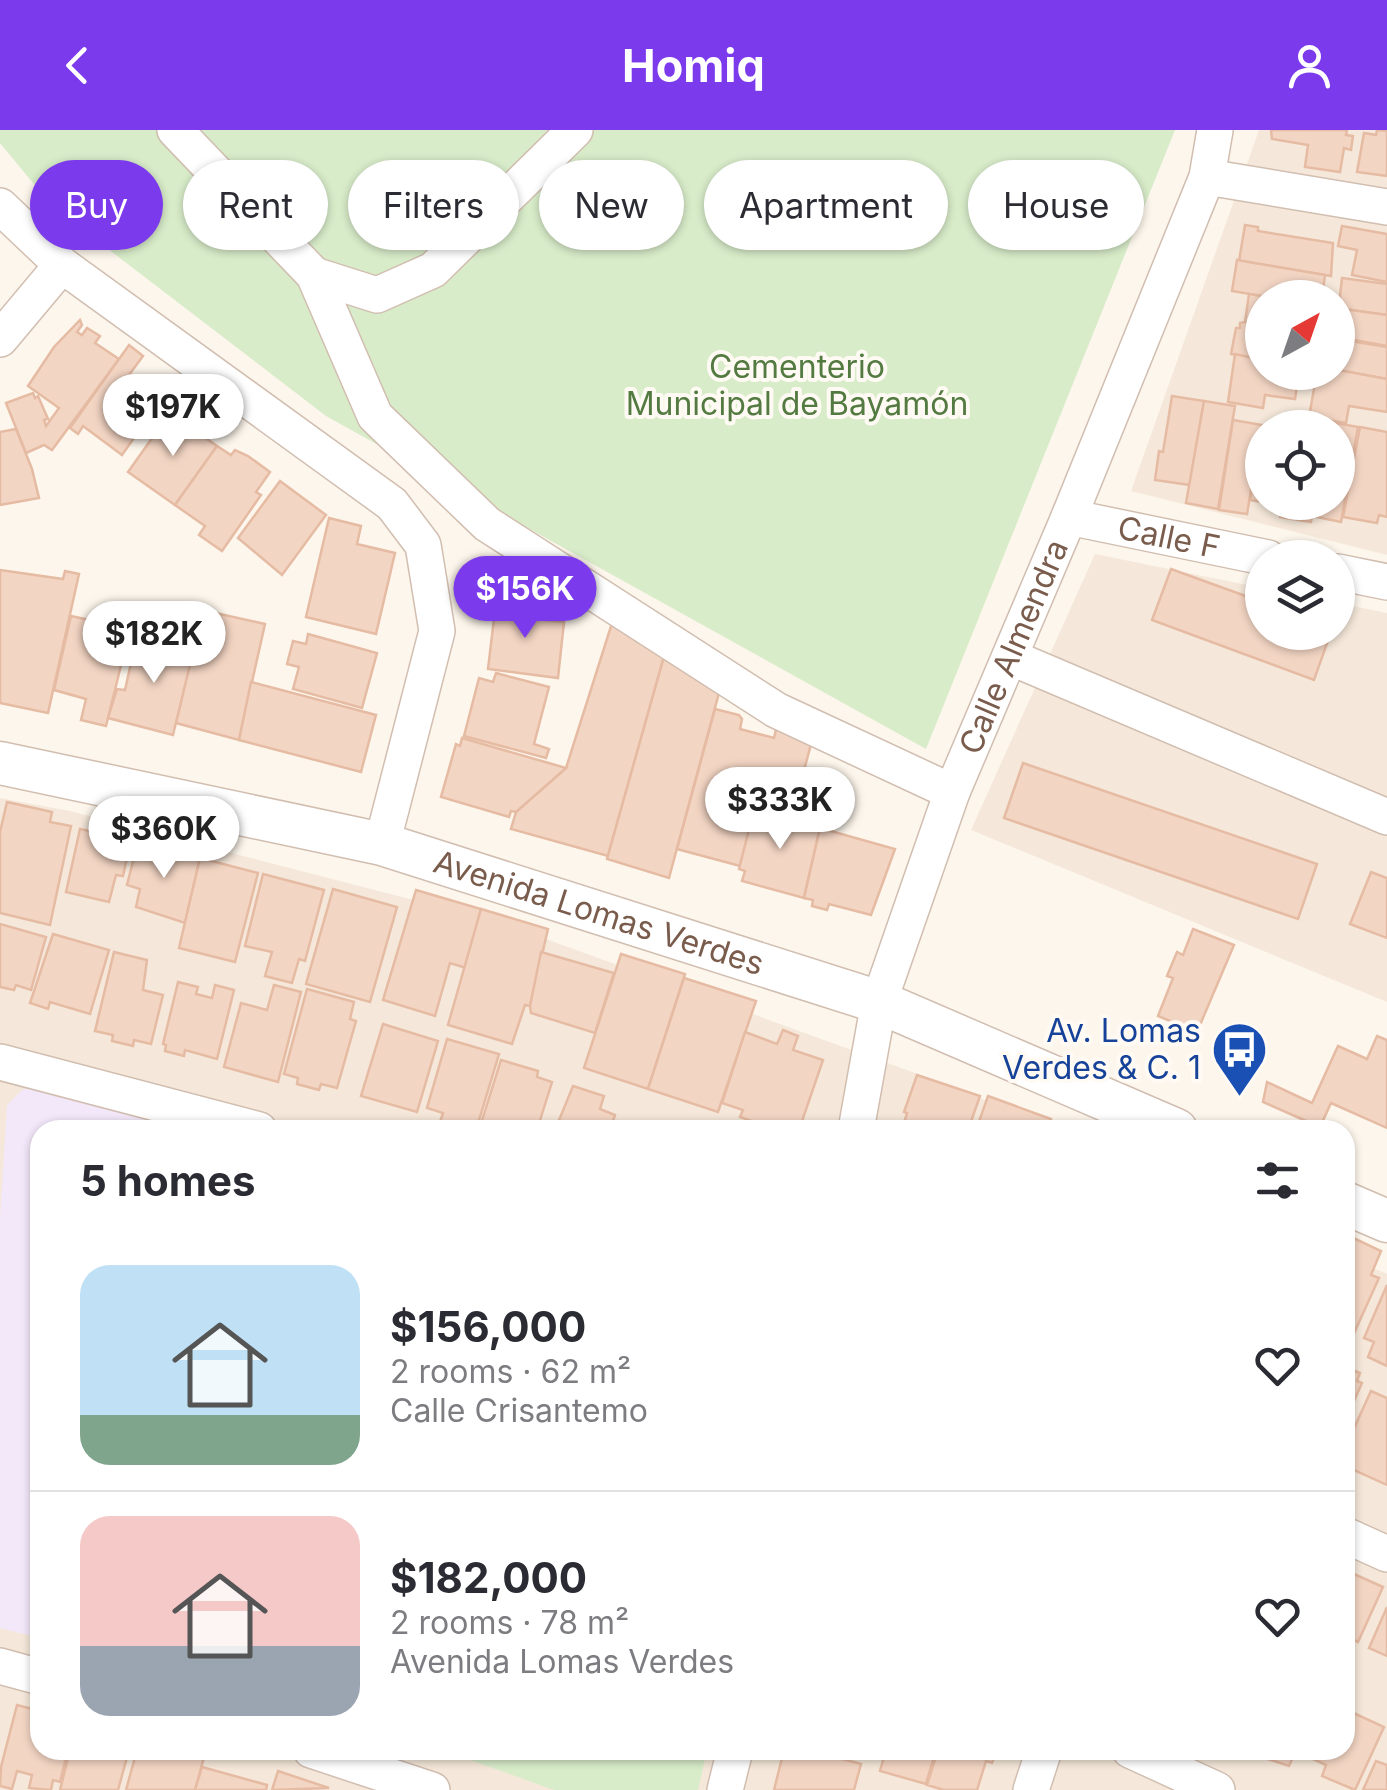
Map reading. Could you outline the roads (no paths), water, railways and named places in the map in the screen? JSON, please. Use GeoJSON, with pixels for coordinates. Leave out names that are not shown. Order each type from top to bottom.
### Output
{"type":"FeatureCollection","features":[{"type":"Feature","properties":{"kind":"street"},"geometry":{"type":"LineString","coordinates":[[175,130],[314,275],[375,416],[487,524],[776,710],[952,792]]}},
{"type":"Feature","properties":{"kind":"street"},"geometry":{"type":"LineString","coordinates":[[314,275],[377,295],[432,270],[576,130]]}},
{"type":"Feature","properties":{"kind":"street","name":"Calle Almendra"},"geometry":{"type":"LineString","coordinates":[[858,1120],[879,1002],[952,792],[1069,518],[1206,177],[1215,130]]}},
{"type":"Feature","properties":{"kind":"street"},"geometry":{"type":"LineString","coordinates":[[1206,177],[1387,207]]}},
{"type":"Feature","properties":{"kind":"street"},"geometry":{"type":"LineString","coordinates":[[0,206],[62,265],[392,504],[423,545],[438,631],[382,844]]}},
{"type":"Feature","properties":{"kind":"street"},"geometry":{"type":"LineString","coordinates":[[0,339],[62,265]]}},
{"type":"Feature","properties":{"kind":"street","name":"Calle F"},"geometry":{"type":"LineString","coordinates":[[1069,518],[1245,553]]}},
{"type":"Feature","properties":{"kind":"street"},"geometry":{"type":"LineString","coordinates":[[1355,575],[1387,582]]}},
{"type":"Feature","properties":{"kind":"street"},"geometry":{"type":"LineString","coordinates":[[1010,657],[1387,817]]}},
{"type":"Feature","properties":{"kind":"street","name":"Avenida Lomas Verdes"},"geometry":{"type":"LineString","coordinates":[[0,763],[382,844],[879,1002],[1153,1120]]}},
{"type":"Feature","properties":{"kind":"street"},"geometry":{"type":"LineString","coordinates":[[0,1062],[221,1120]]}},
{"type":"Feature","properties":{"kind":"street"},"geometry":{"type":"LineString","coordinates":[[1355,1206],[1387,1220]]}},
{"type":"Feature","properties":{"kind":"street"},"geometry":{"type":"LineString","coordinates":[[1355,1540],[1387,1554]]}},
{"type":"Feature","properties":{"kind":"street"},"geometry":{"type":"LineString","coordinates":[[0,1666],[30,1674]]}},
{"type":"Feature","properties":{"kind":"street"},"geometry":{"type":"LineString","coordinates":[[341,1760],[432,1790]]}},
{"type":"Feature","properties":{"kind":"street"},"geometry":{"type":"LineString","coordinates":[[726,1790],[733,1760]]}},
{"type":"Feature","properties":{"kind":"street"},"geometry":{"type":"LineString","coordinates":[[1031,1790],[1041,1760]]}},
{"type":"Feature","properties":{"kind":"street"},"geometry":{"type":"LineString","coordinates":[[1152,1760],[1217,1790]]}},
{"type":"Feature","properties":{"kind":"place","name":"Av. Lomas Verdes & C. 1"},"geometry":{"type":"Point","coordinates":[1240,1098]}},
{"type":"Feature","properties":{"kind":"park label","name":"Cementerio Municipal de Bayamón"},"geometry":{"type":"Point","coordinates":[797,386]}}]}
